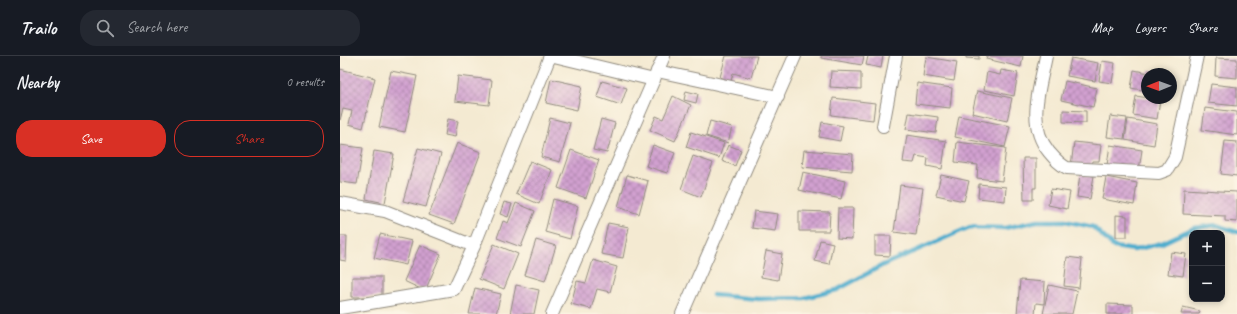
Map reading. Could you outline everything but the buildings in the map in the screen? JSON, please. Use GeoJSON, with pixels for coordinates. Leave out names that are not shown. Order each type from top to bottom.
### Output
{"type":"FeatureCollection","features":[{"type":"Feature","properties":{"kind":"street"},"geometry":{"type":"LineString","coordinates":[[340,308],[453,290],[474,246],[550,56]]}},
{"type":"Feature","properties":{"kind":"street"},"geometry":{"type":"LineString","coordinates":[[554,56],[778,97]]}},
{"type":"Feature","properties":{"kind":"street"},"geometry":{"type":"LineString","coordinates":[[552,314],[664,56]]}},
{"type":"Feature","properties":{"kind":"street"},"geometry":{"type":"LineString","coordinates":[[682,314],[795,56]]}},
{"type":"Feature","properties":{"kind":"street"},"geometry":{"type":"LineString","coordinates":[[883,126],[896,56]]}},
{"type":"Feature","properties":{"kind":"street"},"geometry":{"type":"LineString","coordinates":[[1046,56],[1035,121],[1038,135],[1059,164],[1067,168],[1160,173],[1167,170],[1175,157],[1196,56]]}},
{"type":"Feature","properties":{"kind":"street"},"geometry":{"type":"LineString","coordinates":[[340,203],[385,211],[474,246]]}},
{"type":"Feature","properties":{"kind":"waterway"},"geometry":{"type":"LineString","coordinates":[[713,295],[758,299],[804,298],[837,290],[883,265],[970,227],[1005,228],[1037,221],[1065,221],[1093,227],[1114,247],[1134,250],[1162,243],[1194,228],[1217,225],[1237,232]]}}]}
